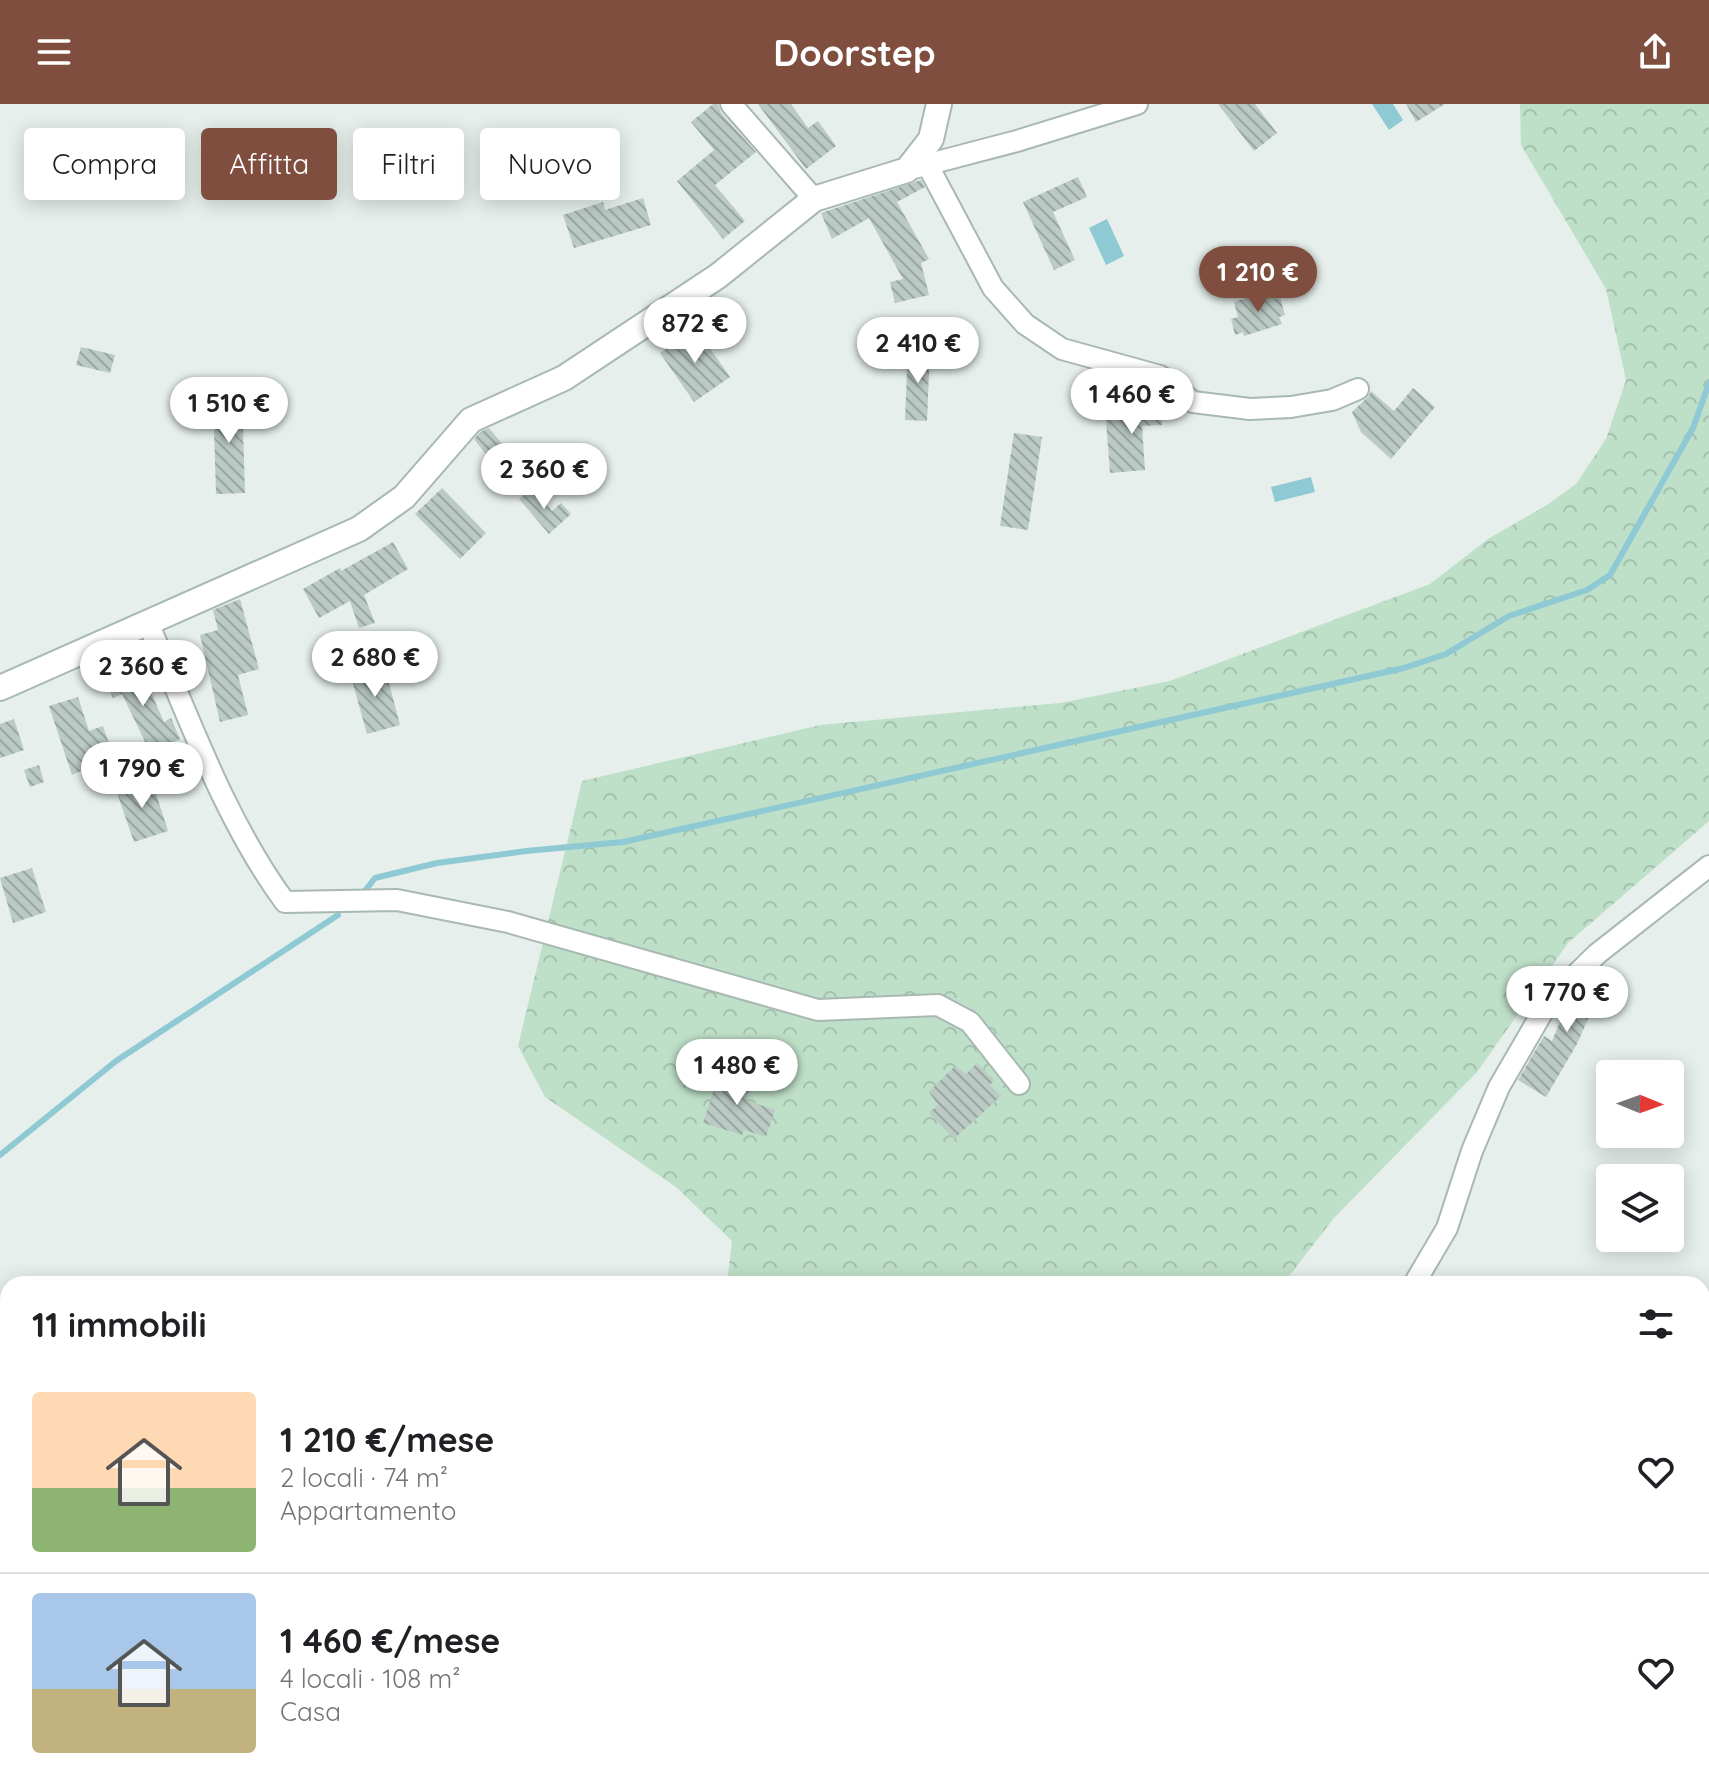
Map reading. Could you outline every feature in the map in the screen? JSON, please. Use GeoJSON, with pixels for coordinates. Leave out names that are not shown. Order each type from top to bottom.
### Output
{"type":"FeatureCollection","features":[{"type":"Feature","properties":{"kind":"street"},"geometry":{"type":"LineString","coordinates":[[731,104],[814,199]]}},
{"type":"Feature","properties":{"kind":"street"},"geometry":{"type":"LineString","coordinates":[[917,167],[931,139],[939,104]]}},
{"type":"Feature","properties":{"kind":"street"},"geometry":{"type":"LineString","coordinates":[[0,688],[359,529],[404,497],[471,420],[564,378],[718,276],[814,199],[1137,104]]}},
{"type":"Feature","properties":{"kind":"street"},"geometry":{"type":"LineString","coordinates":[[917,167],[993,288],[1025,324],[1062,349],[1160,376],[1193,402],[1250,409],[1291,407],[1332,400],[1358,389]]}},
{"type":"Feature","properties":{"kind":"street"},"geometry":{"type":"LineString","coordinates":[[148,623],[217,782],[261,869],[285,902],[397,900],[508,922],[818,1010],[938,1005],[970,1022],[1019,1084]]}},
{"type":"Feature","properties":{"kind":"street"},"geometry":{"type":"LineString","coordinates":[[1419,1276],[1447,1228],[1472,1151],[1499,1087],[1549,1001],[1597,954],[1709,866]]}},
{"type":"Feature","properties":{"kind":"green space"},"geometry":{"type":"Polygon","coordinates":[[[1520,104],[1709,104],[1709,821],[1568,943],[1477,1072],[1334,1218],[1289,1276],[728,1276],[732,1241],[676,1187],[545,1097],[518,1046],[582,781],[820,725],[1060,703],[1170,681],[1430,584],[1488,539],[1547,505],[1576,484],[1606,439],[1626,380],[1606,289],[1521,145],[1520,104]]]}},
{"type":"Feature","properties":{"kind":"water"},"geometry":{"type":"Polygon","coordinates":[[[1372,104],[1393,104],[1403,120],[1389,130],[1372,104]]]}},
{"type":"Feature","properties":{"kind":"water"},"geometry":{"type":"Polygon","coordinates":[[[1107,219],[1124,256],[1106,265],[1089,228],[1107,219]]]}},
{"type":"Feature","properties":{"kind":"water"},"geometry":{"type":"Polygon","coordinates":[[[1311,477],[1315,492],[1275,502],[1271,487],[1311,477]]]}},
{"type":"Feature","properties":{"kind":"building"},"geometry":{"type":"Polygon","coordinates":[[[713,104],[718,104],[721,113],[756,152],[715,185],[745,221],[723,239],[677,181],[714,150],[691,122],[713,104]]]}},
{"type":"Feature","properties":{"kind":"building"},"geometry":{"type":"Polygon","coordinates":[[[758,104],[791,104],[808,128],[818,121],[836,146],[806,169],[758,104]]]}},
{"type":"Feature","properties":{"kind":"building"},"geometry":{"type":"Polygon","coordinates":[[[1218,104],[1255,104],[1277,133],[1254,151],[1218,104]]]}},
{"type":"Feature","properties":{"kind":"building"},"geometry":{"type":"Polygon","coordinates":[[[1406,104],[1445,104],[1416,122],[1406,104]]]}},
{"type":"Feature","properties":{"kind":"building"},"geometry":{"type":"Polygon","coordinates":[[[1078,177],[1087,197],[1053,212],[1075,260],[1054,270],[1023,202],[1078,177]]]}},
{"type":"Feature","properties":{"kind":"building"},"geometry":{"type":"Polygon","coordinates":[[[921,180],[925,187],[897,202],[929,259],[921,263],[929,295],[895,303],[890,282],[903,279],[869,218],[832,239],[821,213],[921,180]]]}},
{"type":"Feature","properties":{"kind":"building"},"geometry":{"type":"Polygon","coordinates":[[[643,198],[651,225],[574,248],[563,215],[603,202],[605,210],[643,198]]]}},
{"type":"Feature","properties":{"kind":"building"},"geometry":{"type":"Polygon","coordinates":[[[1271,290],[1274,299],[1280,297],[1285,315],[1279,317],[1282,324],[1244,336],[1243,332],[1235,335],[1231,319],[1238,317],[1234,302],[1271,290]]]}},
{"type":"Feature","properties":{"kind":"building"},"geometry":{"type":"Polygon","coordinates":[[[696,328],[730,377],[694,402],[660,353],[696,328]]]}},
{"type":"Feature","properties":{"kind":"building"},"geometry":{"type":"Polygon","coordinates":[[[81,347],[115,355],[110,373],[76,365],[81,347]]]}},
{"type":"Feature","properties":{"kind":"building"},"geometry":{"type":"Polygon","coordinates":[[[908,349],[930,350],[927,421],[905,420],[908,349]]]}},
{"type":"Feature","properties":{"kind":"building"},"geometry":{"type":"Polygon","coordinates":[[[1413,388],[1435,407],[1391,459],[1361,432],[1352,412],[1371,391],[1394,411],[1413,388]]]}},
{"type":"Feature","properties":{"kind":"building"},"geometry":{"type":"Polygon","coordinates":[[[242,396],[245,493],[216,494],[213,397],[242,396]]]}},
{"type":"Feature","properties":{"kind":"building"},"geometry":{"type":"Polygon","coordinates":[[[1161,399],[1162,425],[1142,426],[1145,470],[1110,473],[1106,420],[1133,418],[1132,400],[1161,399]]]}},
{"type":"Feature","properties":{"kind":"building"},"geometry":{"type":"Polygon","coordinates":[[[489,428],[503,445],[488,457],[474,439],[489,428]]]}},
{"type":"Feature","properties":{"kind":"building"},"geometry":{"type":"Polygon","coordinates":[[[1014,433],[1042,437],[1028,530],[1000,526],[1014,433]]]}},
{"type":"Feature","properties":{"kind":"building"},"geometry":{"type":"Polygon","coordinates":[[[442,488],[486,533],[460,559],[415,514],[442,488]]]}},
{"type":"Feature","properties":{"kind":"building"},"geometry":{"type":"Polygon","coordinates":[[[532,488],[552,511],[561,503],[571,514],[549,534],[519,499],[532,488]]]}},
{"type":"Feature","properties":{"kind":"building"},"geometry":{"type":"Polygon","coordinates":[[[393,542],[408,569],[364,595],[375,623],[359,628],[350,601],[319,618],[303,589],[393,542]]]}},
{"type":"Feature","properties":{"kind":"building"},"geometry":{"type":"Polygon","coordinates":[[[240,599],[259,669],[238,675],[248,715],[220,722],[200,635],[218,630],[213,610],[240,599]]]}},
{"type":"Feature","properties":{"kind":"building"},"geometry":{"type":"Polygon","coordinates":[[[384,664],[400,725],[367,734],[350,673],[384,664]]]}},
{"type":"Feature","properties":{"kind":"building"},"geometry":{"type":"Polygon","coordinates":[[[139,665],[164,722],[171,718],[180,739],[150,752],[122,694],[113,698],[105,680],[139,665]]]}},
{"type":"Feature","properties":{"kind":"building"},"geometry":{"type":"Polygon","coordinates":[[[78,697],[89,731],[103,726],[113,755],[86,764],[88,768],[72,775],[49,706],[78,697]]]}},
{"type":"Feature","properties":{"kind":"building"},"geometry":{"type":"Polygon","coordinates":[[[14,719],[24,750],[0,758],[0,724],[14,719]]]}},
{"type":"Feature","properties":{"kind":"building"},"geometry":{"type":"Polygon","coordinates":[[[39,765],[44,782],[30,787],[24,770],[39,765]]]}},
{"type":"Feature","properties":{"kind":"building"},"geometry":{"type":"Polygon","coordinates":[[[151,778],[168,831],[134,842],[116,790],[151,778]]]}},
{"type":"Feature","properties":{"kind":"building"},"geometry":{"type":"Polygon","coordinates":[[[32,868],[46,912],[13,923],[0,878],[32,868]]]}},
{"type":"Feature","properties":{"kind":"building"},"geometry":{"type":"Polygon","coordinates":[[[1603,967],[1617,980],[1606,992],[1612,998],[1597,1015],[1592,1010],[1577,1044],[1546,1097],[1518,1080],[1544,1036],[1552,1041],[1570,998],[1603,967]]]}},
{"type":"Feature","properties":{"kind":"building"},"geometry":{"type":"Polygon","coordinates":[[[977,1063],[994,1080],[990,1085],[1001,1096],[954,1139],[929,1113],[938,1105],[929,1092],[955,1066],[966,1074],[977,1063]]]}},
{"type":"Feature","properties":{"kind":"building"},"geometry":{"type":"Polygon","coordinates":[[[721,1068],[753,1078],[746,1100],[775,1110],[766,1137],[744,1130],[742,1135],[703,1123],[721,1068]]]}},
{"type":"Feature","properties":{"kind":"waterway"},"geometry":{"type":"LineString","coordinates":[[364,892],[375,878],[437,863],[623,842],[1404,668],[1446,654],[1509,616],[1587,590],[1610,575],[1693,428],[1709,383]]}},
{"type":"Feature","properties":{"kind":"waterway"},"geometry":{"type":"LineString","coordinates":[[0,1155],[116,1061],[338,915]]}}]}
